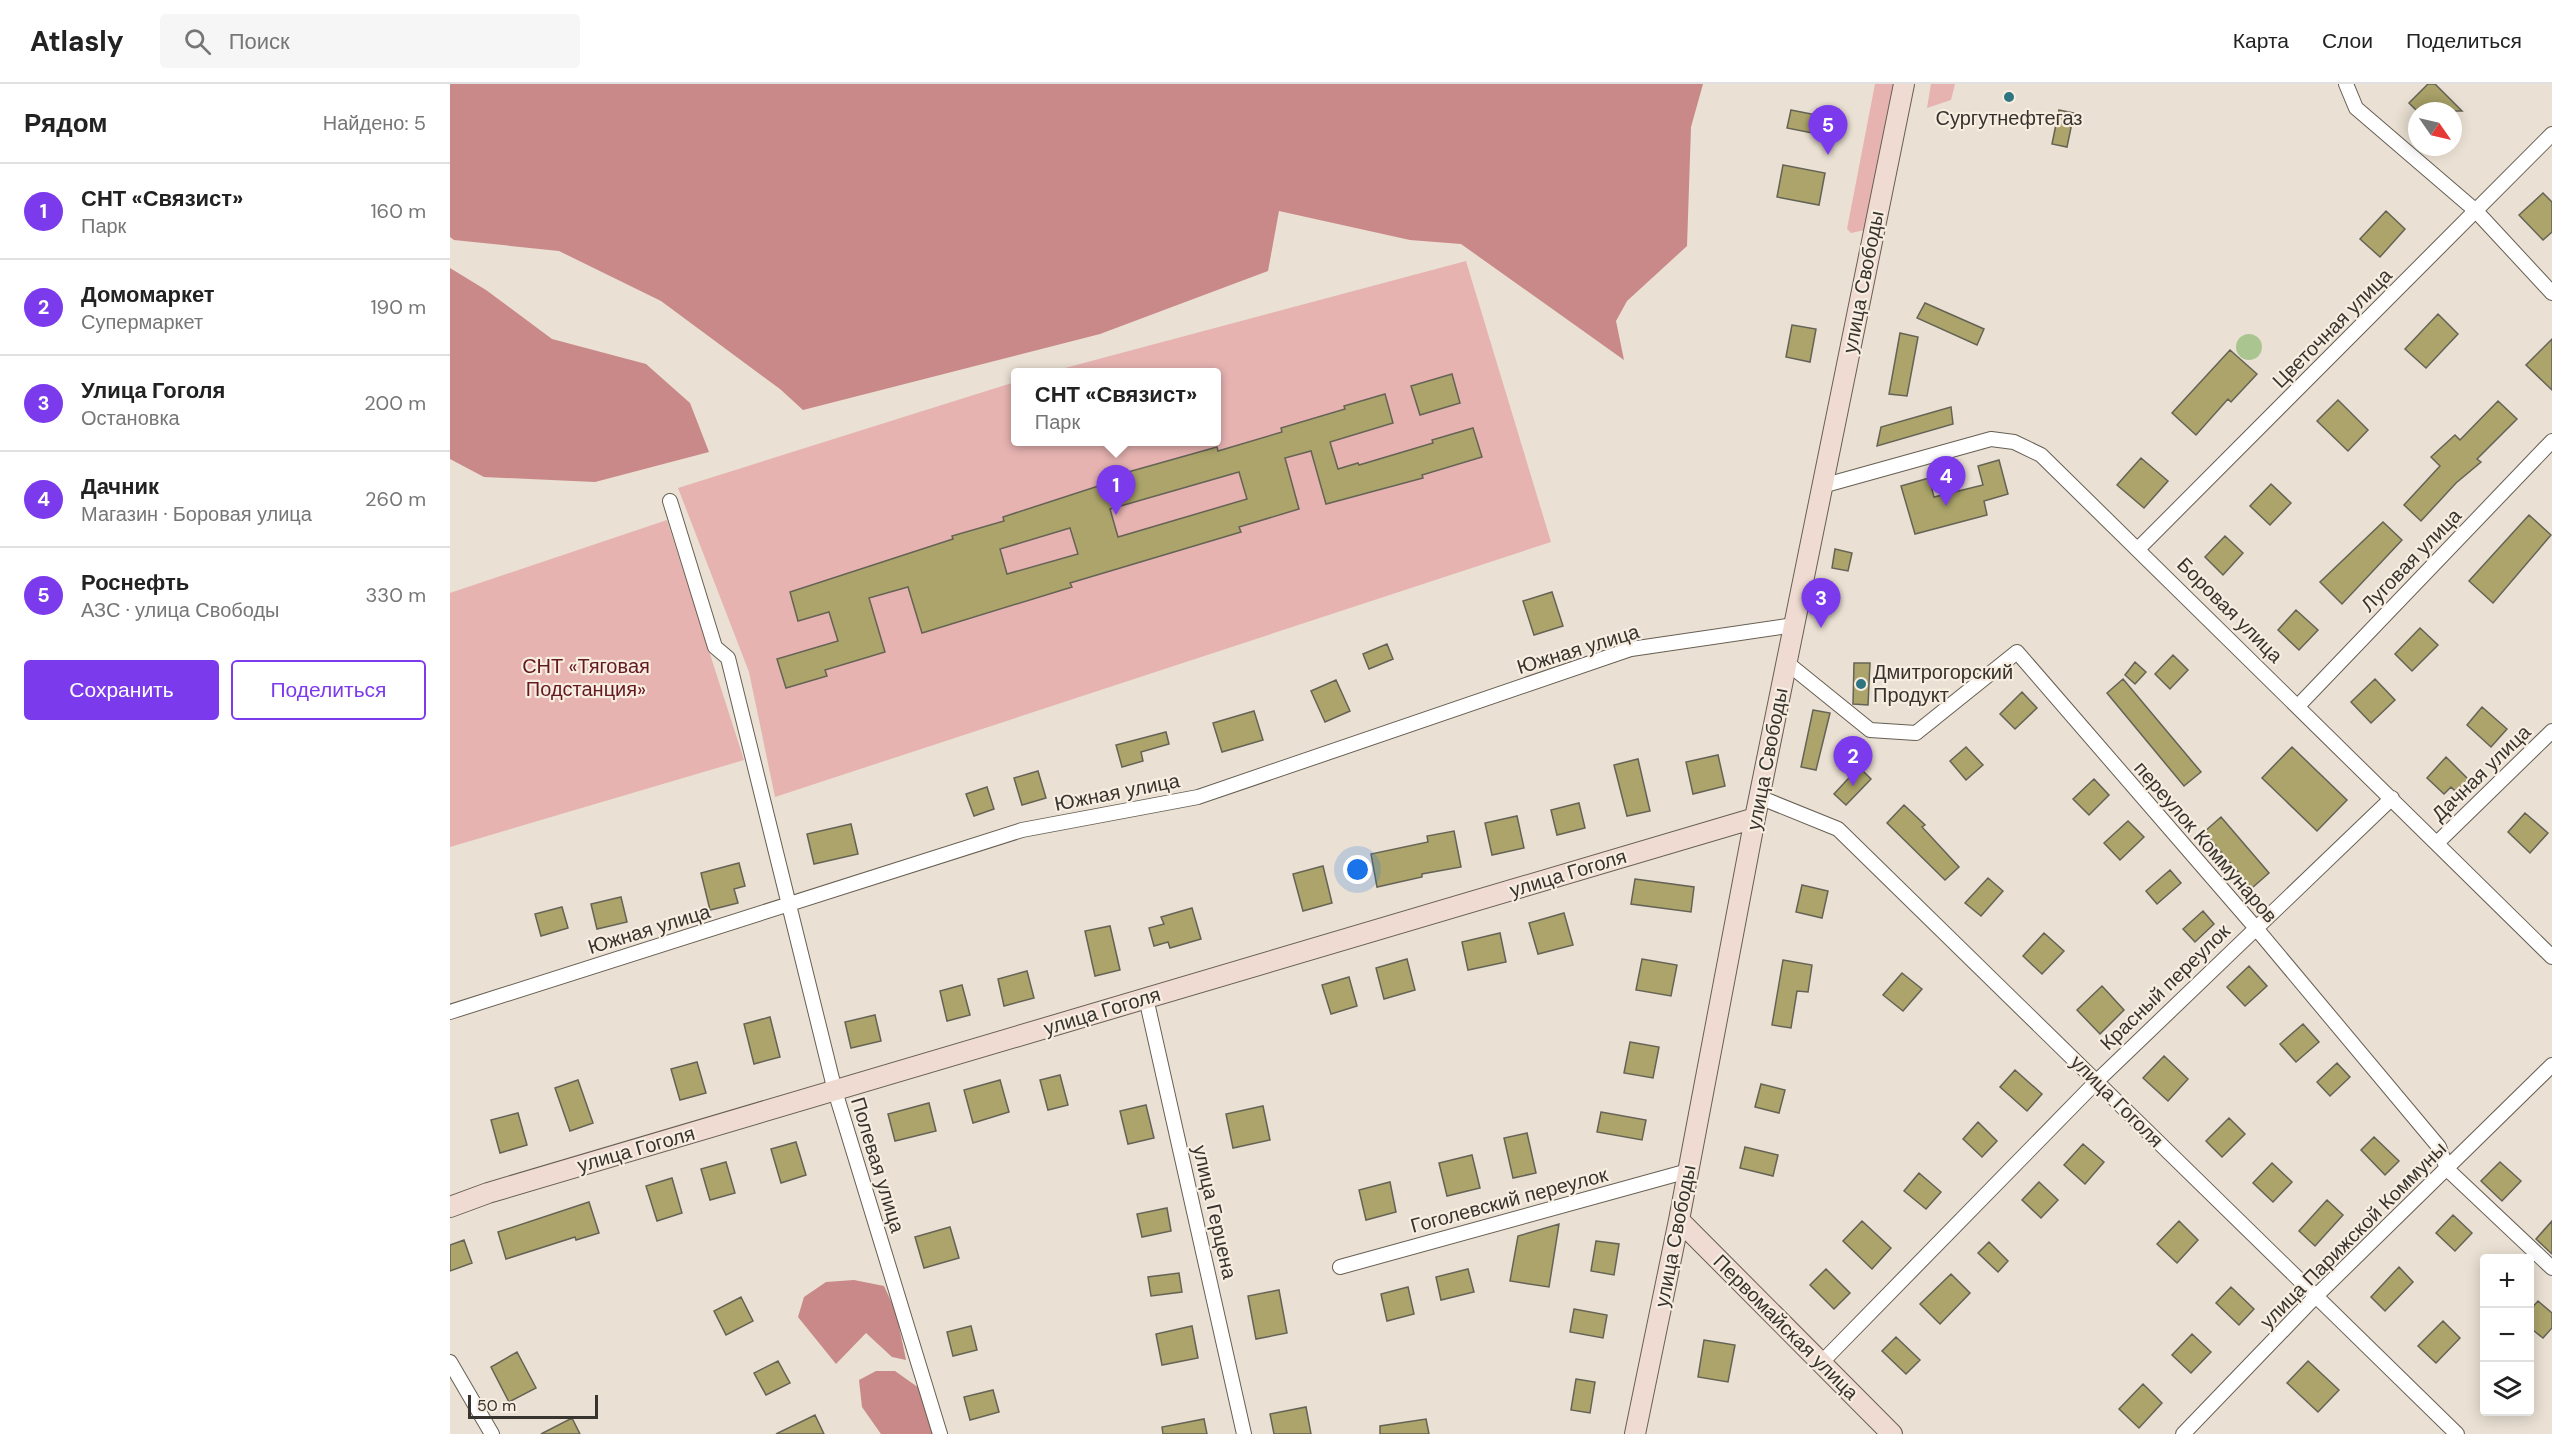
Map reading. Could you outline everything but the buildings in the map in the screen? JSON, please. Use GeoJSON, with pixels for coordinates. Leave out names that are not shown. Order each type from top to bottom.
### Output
{"type":"FeatureCollection","features":[{"type":"Feature","properties":{"kind":"street","name":"улица Свободы"},"geometry":{"type":"LineString","coordinates":[[1635,1434],[1679,1220],[1759,797],[1904,84]]}},
{"type":"Feature","properties":{"kind":"street"},"geometry":{"type":"LineString","coordinates":[[2346,84],[2356,108],[2476,211],[2552,293]]}},
{"type":"Feature","properties":{"kind":"street","name":"Цветочная улица"},"geometry":{"type":"LineString","coordinates":[[2139,548],[2552,134]]}},
{"type":"Feature","properties":{"kind":"street","name":"Боровая улица"},"geometry":{"type":"LineString","coordinates":[[1822,486],[1991,439],[2014,442],[2041,455],[2299,705],[2552,957]]}},
{"type":"Feature","properties":{"kind":"street","name":"Луговая улица"},"geometry":{"type":"LineString","coordinates":[[2299,705],[2552,441]]}},
{"type":"Feature","properties":{"kind":"street","name":"Полевая улица"},"geometry":{"type":"LineString","coordinates":[[670,501],[715,647],[728,658],[791,905],[835,1091],[940,1434]]}},
{"type":"Feature","properties":{"kind":"street","name":"Южная улица"},"geometry":{"type":"LineString","coordinates":[[450,1012],[1022,830],[1198,797],[1631,649],[1794,625]]}},
{"type":"Feature","properties":{"kind":"street","name":"переулок Коммунаров"},"geometry":{"type":"LineString","coordinates":[[1786,662],[1870,730],[1916,733],[2017,652],[2255,927],[2439,1147],[2447,1169],[2552,1269]]}},
{"type":"Feature","properties":{"kind":"street","name":"Дачная улица"},"geometry":{"type":"LineString","coordinates":[[2437,843],[2552,731]]}},
{"type":"Feature","properties":{"kind":"street","name":"улица Гоголя"},"geometry":{"type":"LineString","coordinates":[[1759,797],[1838,829],[2457,1434]]}},
{"type":"Feature","properties":{"kind":"street","name":"Красный переулок"},"geometry":{"type":"LineString","coordinates":[[1821,1363],[2097,1081],[2392,798]]}},
{"type":"Feature","properties":{"kind":"street","name":"улица Гоголя"},"geometry":{"type":"LineString","coordinates":[[450,1207],[488,1193],[1755,818]]}},
{"type":"Feature","properties":{"kind":"street","name":"улица Герцена"},"geometry":{"type":"LineString","coordinates":[[1146,998],[1244,1434]]}},
{"type":"Feature","properties":{"kind":"street","name":"улица Парижской Коммуны"},"geometry":{"type":"LineString","coordinates":[[2183,1434],[2315,1297],[2552,1065]]}},
{"type":"Feature","properties":{"kind":"street","name":"Гоголевский переулок"},"geometry":{"type":"LineString","coordinates":[[1340,1267],[1688,1171]]}},
{"type":"Feature","properties":{"kind":"street","name":"Первомайская улица"},"geometry":{"type":"LineString","coordinates":[[1679,1220],[1893,1434]]}},
{"type":"Feature","properties":{"kind":"street"},"geometry":{"type":"LineString","coordinates":[[450,1362],[492,1434]]}},
{"type":"Feature","properties":{"kind":"green space"},"geometry":{"type":"Polygon","coordinates":[[[1875,84],[1895,84],[1869,229],[1851,233],[1847,229],[1875,84]]]}},
{"type":"Feature","properties":{"kind":"green space"},"geometry":{"type":"Polygon","coordinates":[[[1931,84],[1955,84],[1951,100],[1927,108],[1931,84]]]}},
{"type":"Feature","properties":{"kind":"green space"},"geometry":{"type":"Polygon","coordinates":[[[1466,261],[1551,542],[775,797],[749,672],[678,488],[1011,383],[1011,446],[1221,446],[1221,368],[1065,368],[1466,261]]]}},
{"type":"Feature","properties":{"kind":"green space","name":"СНТ «Тяговая Подстанция»"},"geometry":{"type":"Polygon","coordinates":[[[667,520],[744,760],[450,847],[450,593],[667,520]]]}},
{"type":"Feature","properties":{"kind":"shaded area"},"geometry":{"type":"Polygon","coordinates":[[[450,84],[1703,84],[1691,127],[1687,246],[1627,301],[1616,321],[1624,360],[1461,244],[1410,240],[1279,211],[1268,271],[1100,334],[803,410],[780,389],[661,301],[559,251],[454,240],[450,237],[450,84]]]}},
{"type":"Feature","properties":{"kind":"shaded area"},"geometry":{"type":"Polygon","coordinates":[[[450,268],[486,290],[552,339],[646,364],[690,403],[709,452],[595,482],[484,477],[450,459],[450,268]]]}},
{"type":"Feature","properties":{"kind":"shaded area"},"geometry":{"type":"Polygon","coordinates":[[[2249,334],[2258,338],[2262,347],[2258,356],[2249,360],[2240,356],[2236,347],[2240,338],[2249,334]]]}},
{"type":"Feature","properties":{"kind":"shaded area"},"geometry":{"type":"Polygon","coordinates":[[[854,1280],[884,1286],[896,1312],[906,1360],[892,1357],[866,1333],[836,1364],[798,1317],[804,1297],[826,1282],[854,1280]]]}},
{"type":"Feature","properties":{"kind":"shaded area"},"geometry":{"type":"Polygon","coordinates":[[[876,1371],[895,1371],[919,1388],[933,1434],[881,1434],[862,1407],[859,1380],[876,1371]]]}},
{"type":"Feature","properties":{"kind":"place","name":"Сургутнефтегаз"},"geometry":{"type":"Point","coordinates":[2009,97]}},
{"type":"Feature","properties":{"kind":"place","name":"Роснефть"},"geometry":{"type":"Point","coordinates":[1828,155]}},
{"type":"Feature","properties":{"kind":"place","name":"Дачник"},"geometry":{"type":"Point","coordinates":[1946,506]}},
{"type":"Feature","properties":{"kind":"place","name":"СНТ «Связист»"},"geometry":{"type":"Point","coordinates":[1116,515]}},
{"type":"Feature","properties":{"kind":"place","name":"Улица Гоголя"},"geometry":{"type":"Point","coordinates":[1821,628]}},
{"type":"Feature","properties":{"kind":"place","name":"Дмитрогорский Продукт"},"geometry":{"type":"Point","coordinates":[1861,684]}},
{"type":"Feature","properties":{"kind":"place","name":"Домомаркет"},"geometry":{"type":"Point","coordinates":[1853,786]}}]}
